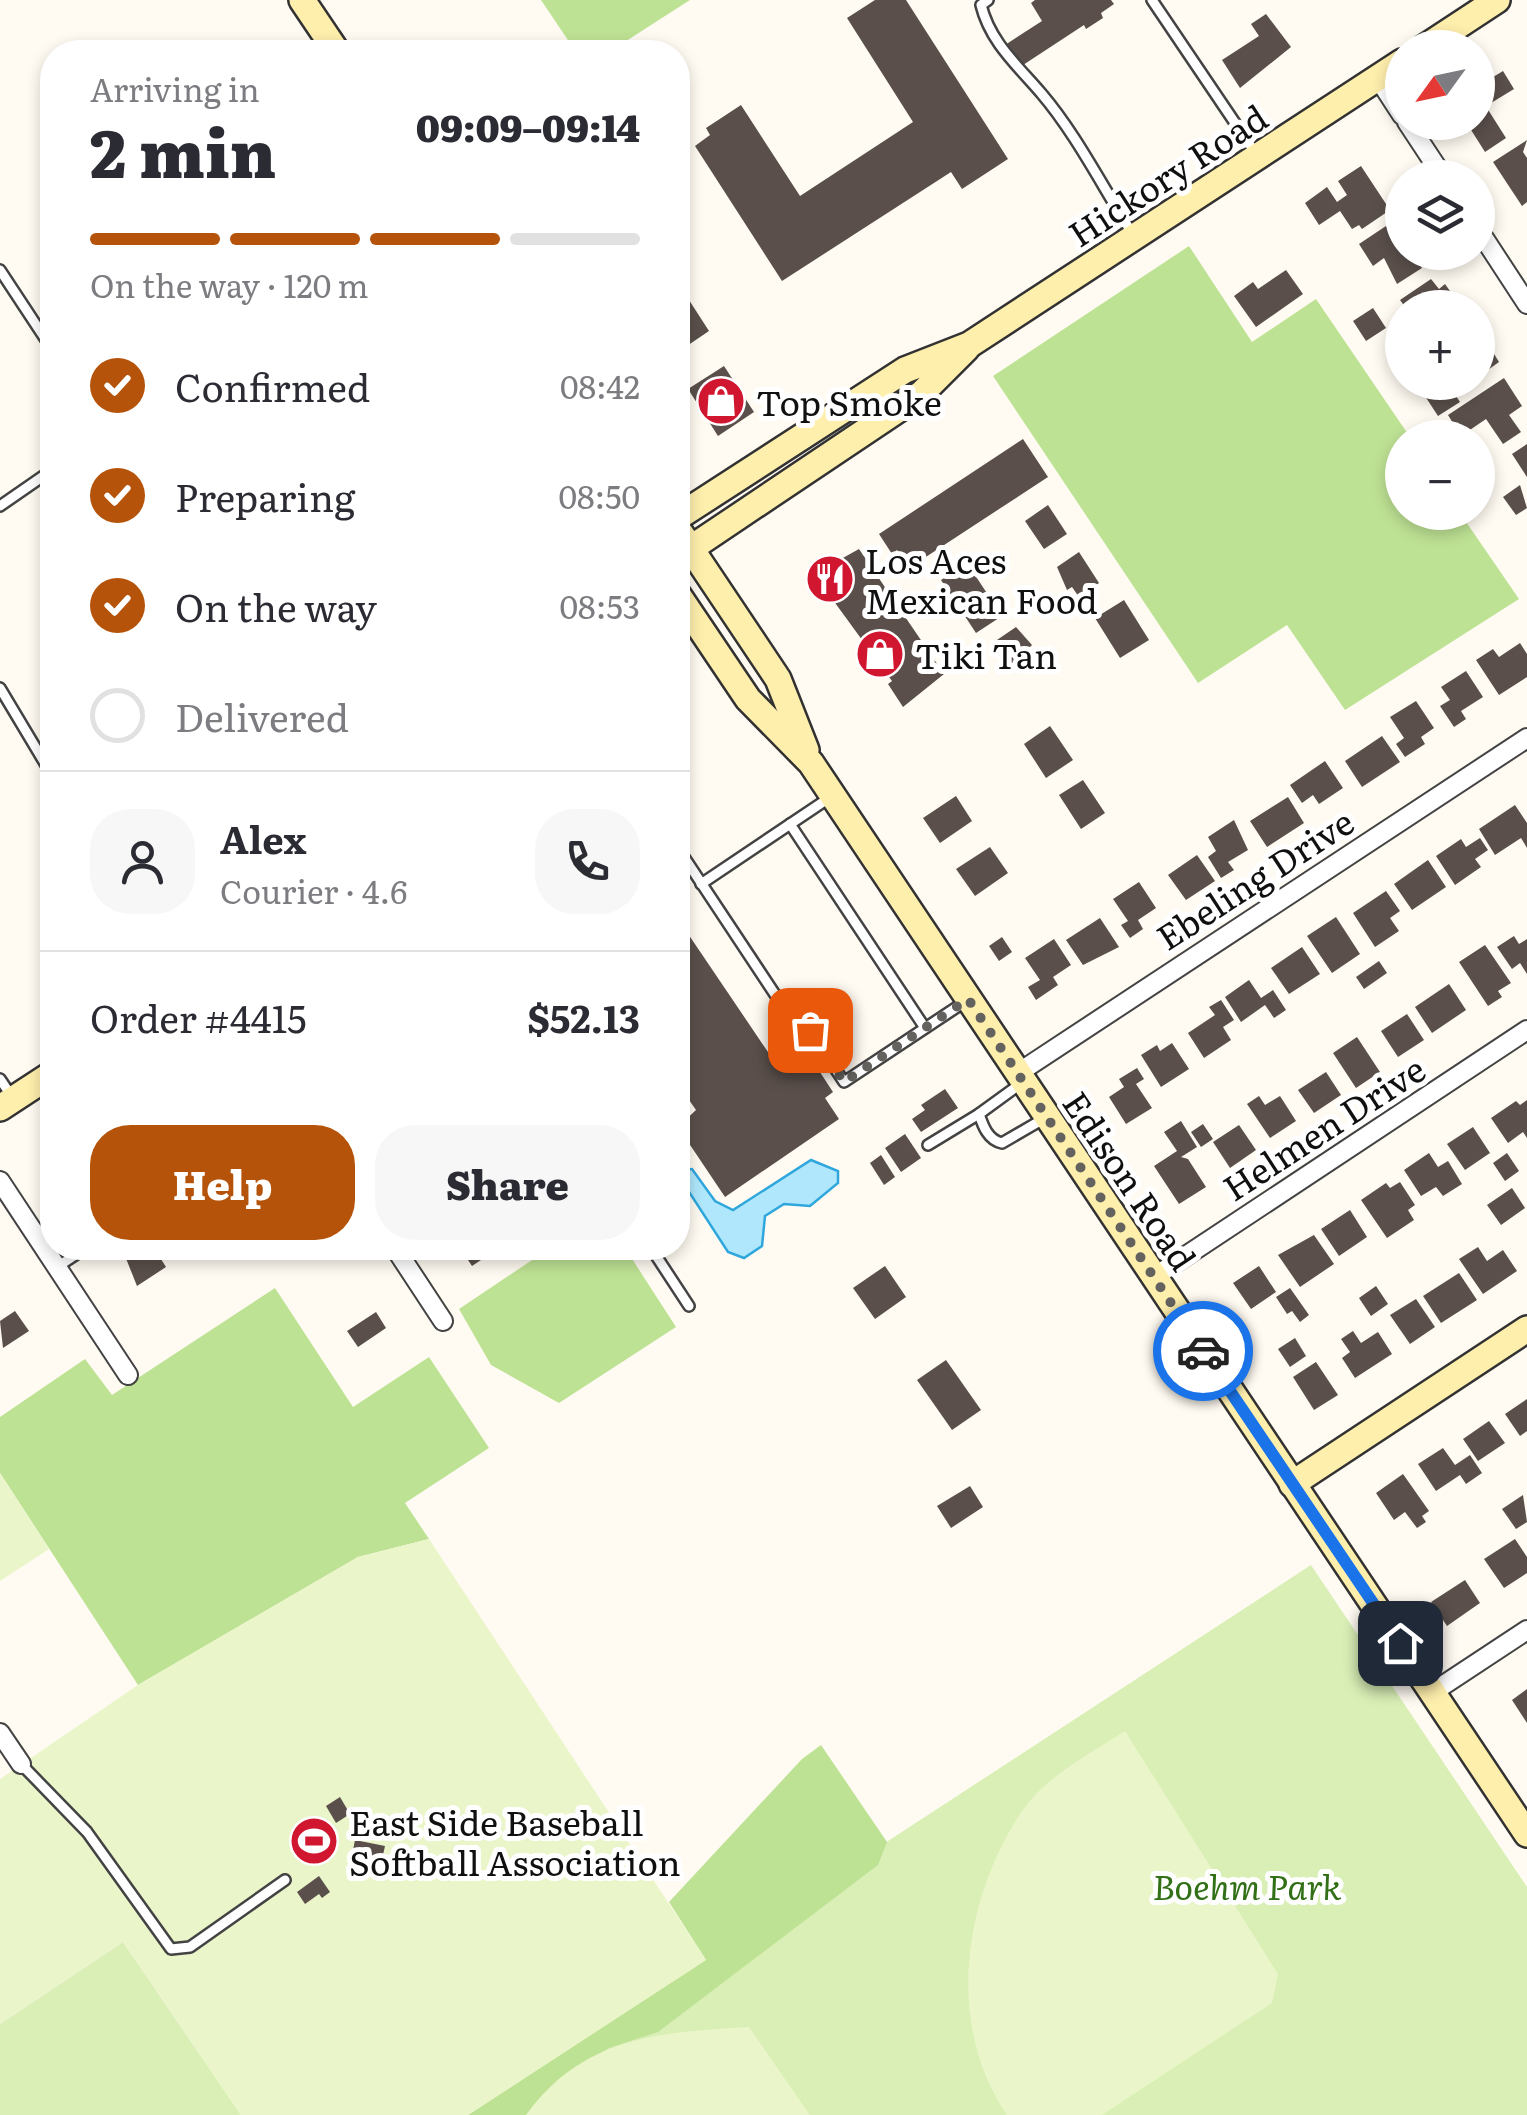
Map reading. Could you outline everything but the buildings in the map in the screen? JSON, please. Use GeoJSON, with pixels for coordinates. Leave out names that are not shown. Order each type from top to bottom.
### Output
{"type":"FeatureCollection","features":[{"type":"Feature","properties":{"kind":"main road"},"geometry":{"type":"LineString","coordinates":[[302,0],[329,40]]}},
{"type":"Feature","properties":{"kind":"main road"},"geometry":{"type":"LineString","coordinates":[[1452,30],[1498,0]]}},
{"type":"Feature","properties":{"kind":"main road","name":"Hickory Road"},"geometry":{"type":"LineString","coordinates":[[690,510],[905,370],[969,345],[1385,73]]}},
{"type":"Feature","properties":{"kind":"main road","name":"Hickory Road"},"geometry":{"type":"LineString","coordinates":[[690,540],[921,394],[969,345]]}},
{"type":"Feature","properties":{"kind":"main road","name":"Edison Road"},"geometry":{"type":"LineString","coordinates":[[690,556],[778,678],[812,764]]}},
{"type":"Feature","properties":{"kind":"main road","name":"Edison Road"},"geometry":{"type":"LineString","coordinates":[[690,613],[748,698],[812,764],[1527,1834]]}},
{"type":"Feature","properties":{"kind":"main road"},"geometry":{"type":"LineString","coordinates":[[4,1095],[40,1079]]}},
{"type":"Feature","properties":{"kind":"main road"},"geometry":{"type":"LineString","coordinates":[[1292,1484],[1527,1329]]}},
{"type":"Feature","properties":{"kind":"street"},"geometry":{"type":"LineString","coordinates":[[1378,78],[1385,89]]}},
{"type":"Feature","properties":{"kind":"street"},"geometry":{"type":"LineString","coordinates":[[1495,255],[1527,304]]}},
{"type":"Feature","properties":{"kind":"street","name":"Ebeling Drive"},"geometry":{"type":"LineString","coordinates":[[1021,1077],[1527,738]]}},
{"type":"Feature","properties":{"kind":"street","name":"Helmen Drive"},"geometry":{"type":"LineString","coordinates":[[1154,1277],[1527,1030]]}},
{"type":"Feature","properties":{"kind":"street"},"geometry":{"type":"LineString","coordinates":[[0,1181],[40,1241]]}},
{"type":"Feature","properties":{"kind":"street"},"geometry":{"type":"LineString","coordinates":[[52,1260],[128,1375]]}},
{"type":"Feature","properties":{"kind":"street"},"geometry":{"type":"LineString","coordinates":[[403,1260],[442,1321]]}},
{"type":"Feature","properties":{"kind":"street"},"geometry":{"type":"LineString","coordinates":[[1433,1692],[1527,1630]]}},
{"type":"Feature","properties":{"kind":"street"},"geometry":{"type":"LineString","coordinates":[[0,1733],[21,1764]]}},
{"type":"Feature","properties":{"kind":"lane"},"geometry":{"type":"LineString","coordinates":[[988,0],[981,5],[984,16],[1013,66],[1042,94],[1134,237]]}},
{"type":"Feature","properties":{"kind":"lane"},"geometry":{"type":"LineString","coordinates":[[1152,0],[1258,156]]}},
{"type":"Feature","properties":{"kind":"lane"},"geometry":{"type":"LineString","coordinates":[[0,270],[40,331]]}},
{"type":"Feature","properties":{"kind":"lane"},"geometry":{"type":"LineString","coordinates":[[0,506],[40,478]]}},
{"type":"Feature","properties":{"kind":"lane"},"geometry":{"type":"LineString","coordinates":[[0,688],[40,755]]}},
{"type":"Feature","properties":{"kind":"lane"},"geometry":{"type":"LineString","coordinates":[[701,884],[833,796]]}},
{"type":"Feature","properties":{"kind":"lane"},"geometry":{"type":"LineString","coordinates":[[790,824],[925,1028]]}},
{"type":"Feature","properties":{"kind":"lane"},"geometry":{"type":"LineString","coordinates":[[690,867],[786,1011],[810,1030],[844,1082],[968,999]]}},
{"type":"Feature","properties":{"kind":"lane"},"geometry":{"type":"LineString","coordinates":[[928,1145],[979,1114],[1021,1077]]}},
{"type":"Feature","properties":{"kind":"lane"},"geometry":{"type":"LineString","coordinates":[[979,1114],[994,1142],[1002,1144],[1047,1116]]}},
{"type":"Feature","properties":{"kind":"lane"},"geometry":{"type":"LineString","coordinates":[[57,1267],[68,1260]]}},
{"type":"Feature","properties":{"kind":"lane"},"geometry":{"type":"LineString","coordinates":[[658,1260],[690,1306]]}},
{"type":"Feature","properties":{"kind":"lane"},"geometry":{"type":"LineString","coordinates":[[21,1764],[88,1832],[172,1948],[190,1948],[285,1880]]}},
{"type":"Feature","properties":{"kind":"green space"},"geometry":{"type":"Polygon","coordinates":[[[541,0],[690,0],[628,40],[568,40],[541,0]]]}},
{"type":"Feature","properties":{"kind":"green space"},"geometry":{"type":"Polygon","coordinates":[[[1189,246],[1252,342],[1316,299],[1398,420],[1385,420],[1385,530],[1472,530],[1519,599],[1345,710],[1287,625],[1198,683],[993,376],[1189,246]]]}},
{"type":"Feature","properties":{"kind":"green space"},"geometry":{"type":"Polygon","coordinates":[[[532,1260],[633,1260],[676,1327],[559,1403],[491,1365],[459,1309],[532,1260]]]}},
{"type":"Feature","properties":{"kind":"green space"},"geometry":{"type":"Polygon","coordinates":[[[275,1288],[353,1407],[429,1357],[489,1448],[405,1503],[429,1539],[358,1557],[138,1685],[0,1473],[0,1417],[85,1359],[112,1395],[275,1288]]]}},
{"type":"Feature","properties":{"kind":"green space"},"geometry":{"type":"Polygon","coordinates":[[[0,1473],[49,1549],[0,1581],[0,1473]]]}},
{"type":"Feature","properties":{"kind":"green space","name":"East Side Baseball Softball Association"},"geometry":{"type":"Polygon","coordinates":[[[429,1539],[706,1960],[468,2115],[241,2115],[123,1942],[0,2024],[0,1779],[138,1685],[358,1557],[429,1539]]]}},
{"type":"Feature","properties":{"kind":"green space","name":"Boehm Park"},"geometry":{"type":"Polygon","coordinates":[[[1311,1565],[1527,1887],[1527,2115],[468,2115],[1311,1565]]]}},
{"type":"Feature","properties":{"kind":"green space"},"geometry":{"type":"Polygon","coordinates":[[[1125,1731],[1278,1974],[1272,2003],[1102,2115],[1007,2115],[987,2080],[975,2042],[969,2002],[969,1962],[986,1883],[1002,1846],[1032,1798],[1070,1766],[1125,1731]]]}},
{"type":"Feature","properties":{"kind":"green space"},"geometry":{"type":"Polygon","coordinates":[[[821,1745],[887,1842],[878,1865],[658,2032],[609,2048],[564,2075],[526,2115],[468,2115],[706,1960],[669,1902],[802,1759],[821,1745]]]}},
{"type":"Feature","properties":{"kind":"green space"},"geometry":{"type":"Polygon","coordinates":[[[123,1942],[241,2115],[0,2115],[0,2024],[123,1942]]]}},
{"type":"Feature","properties":{"kind":"green space"},"geometry":{"type":"Polygon","coordinates":[[[749,2027],[810,2115],[526,2115],[548,2089],[598,2054],[655,2036],[749,2027]]]}},
{"type":"Feature","properties":{"kind":"water"},"geometry":{"type":"Polygon","coordinates":[[[811,1160],[838,1171],[838,1183],[810,1206],[784,1204],[765,1216],[762,1246],[744,1258],[728,1252],[690,1193],[690,1169],[715,1201],[733,1210],[811,1160]]]}},
{"type":"Feature","properties":{"kind":"way so far"},"geometry":{"type":"LineString","coordinates":[[810,1030],[844,1082],[968,999],[1203,1351]]}},
{"type":"Feature","properties":{"kind":"place","name":"Top Smoke"},"geometry":{"type":"Point","coordinates":[721,401]}},
{"type":"Feature","properties":{"kind":"place","name":"Los Aces Mexican Food"},"geometry":{"type":"Point","coordinates":[830,579]}},
{"type":"Feature","properties":{"kind":"place","name":"Tiki Tan"},"geometry":{"type":"Point","coordinates":[880,654]}},
{"type":"Feature","properties":{"kind":"place","name":"East Side Baseball Softball Association"},"geometry":{"type":"Point","coordinates":[314,1841]}},
{"type":"Feature","properties":{"kind":"route"},"geometry":{"type":"LineString","coordinates":[[1203,1351],[1400,1643]]}}]}
